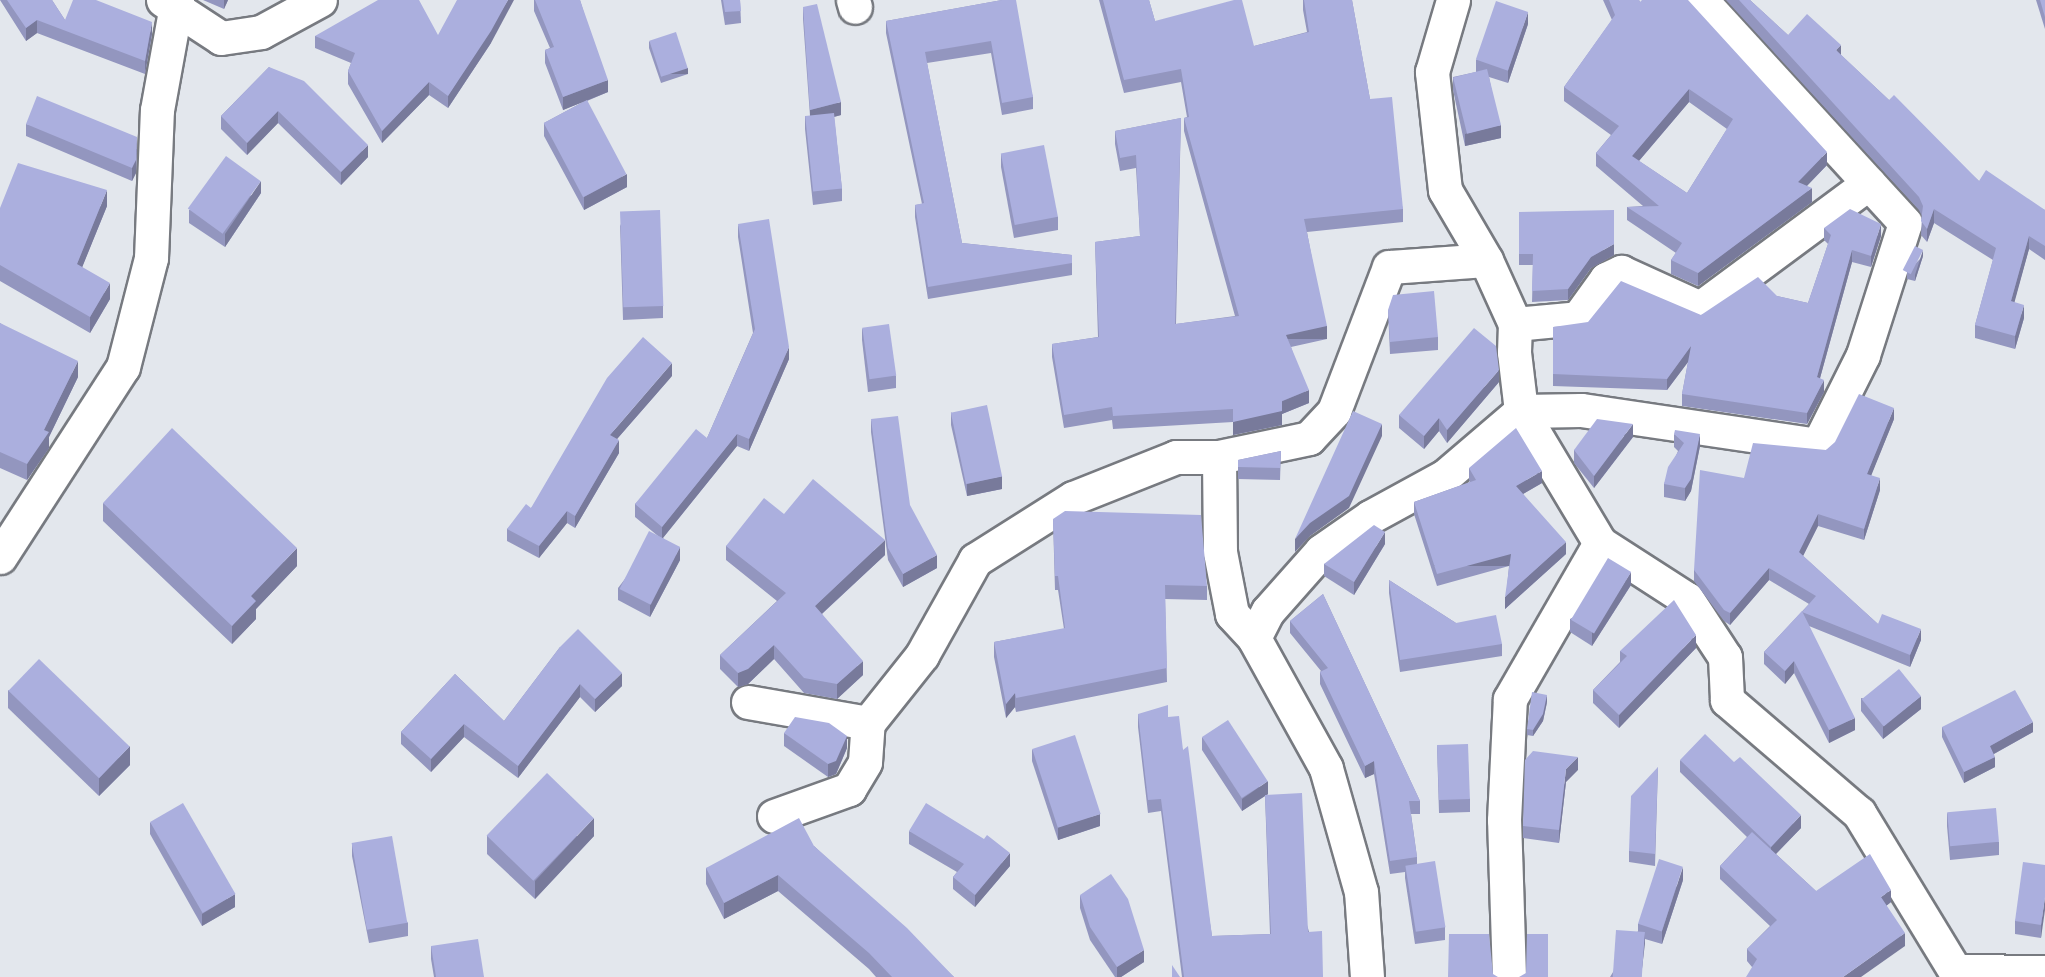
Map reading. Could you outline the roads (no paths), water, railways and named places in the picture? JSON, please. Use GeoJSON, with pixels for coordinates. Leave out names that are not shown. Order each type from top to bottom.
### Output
{"type":"FeatureCollection","features":[{"type":"Feature","properties":{"kind":"street"},"geometry":{"type":"LineString","coordinates":[[0,557],[123,367],[151,258],[157,110],[172,2],[221,38],[261,32],[320,0]]}},
{"type":"Feature","properties":{"kind":"street"},"geometry":{"type":"LineString","coordinates":[[1453,0],[1432,72],[1445,190],[1486,260],[1515,324],[1514,352],[1521,411],[1600,543],[1687,599],[1725,657],[1727,700],[1859,813],[1955,972],[2045,972]]}},
{"type":"Feature","properties":{"kind":"street"},"geometry":{"type":"LineString","coordinates":[[1254,638],[1268,611],[1321,551],[1370,517],[1445,476],[1521,411],[1581,410],[1818,445],[1863,355],[1905,223],[1701,0]]}},
{"type":"Feature","properties":{"kind":"street"},"geometry":{"type":"LineString","coordinates":[[1515,324],[1578,318],[1606,279],[1621,272],[1643,279],[1700,308],[1869,183]]}},
{"type":"Feature","properties":{"kind":"street"},"geometry":{"type":"LineString","coordinates":[[774,816],[849,789],[865,762],[868,723],[922,656],[975,560],[1073,498],[1176,457],[1219,457],[1309,438],[1334,411],[1389,267],[1486,260]]}},
{"type":"Feature","properties":{"kind":"street"},"geometry":{"type":"LineString","coordinates":[[1219,457],[1220,552],[1232,614],[1254,638],[1326,768],[1361,892],[1367,977]]}},
{"type":"Feature","properties":{"kind":"street"},"geometry":{"type":"LineString","coordinates":[[1509,977],[1504,820],[1510,699],[1600,543]]}},
{"type":"Feature","properties":{"kind":"street"},"geometry":{"type":"LineString","coordinates":[[748,702],[868,723]]}}]}
